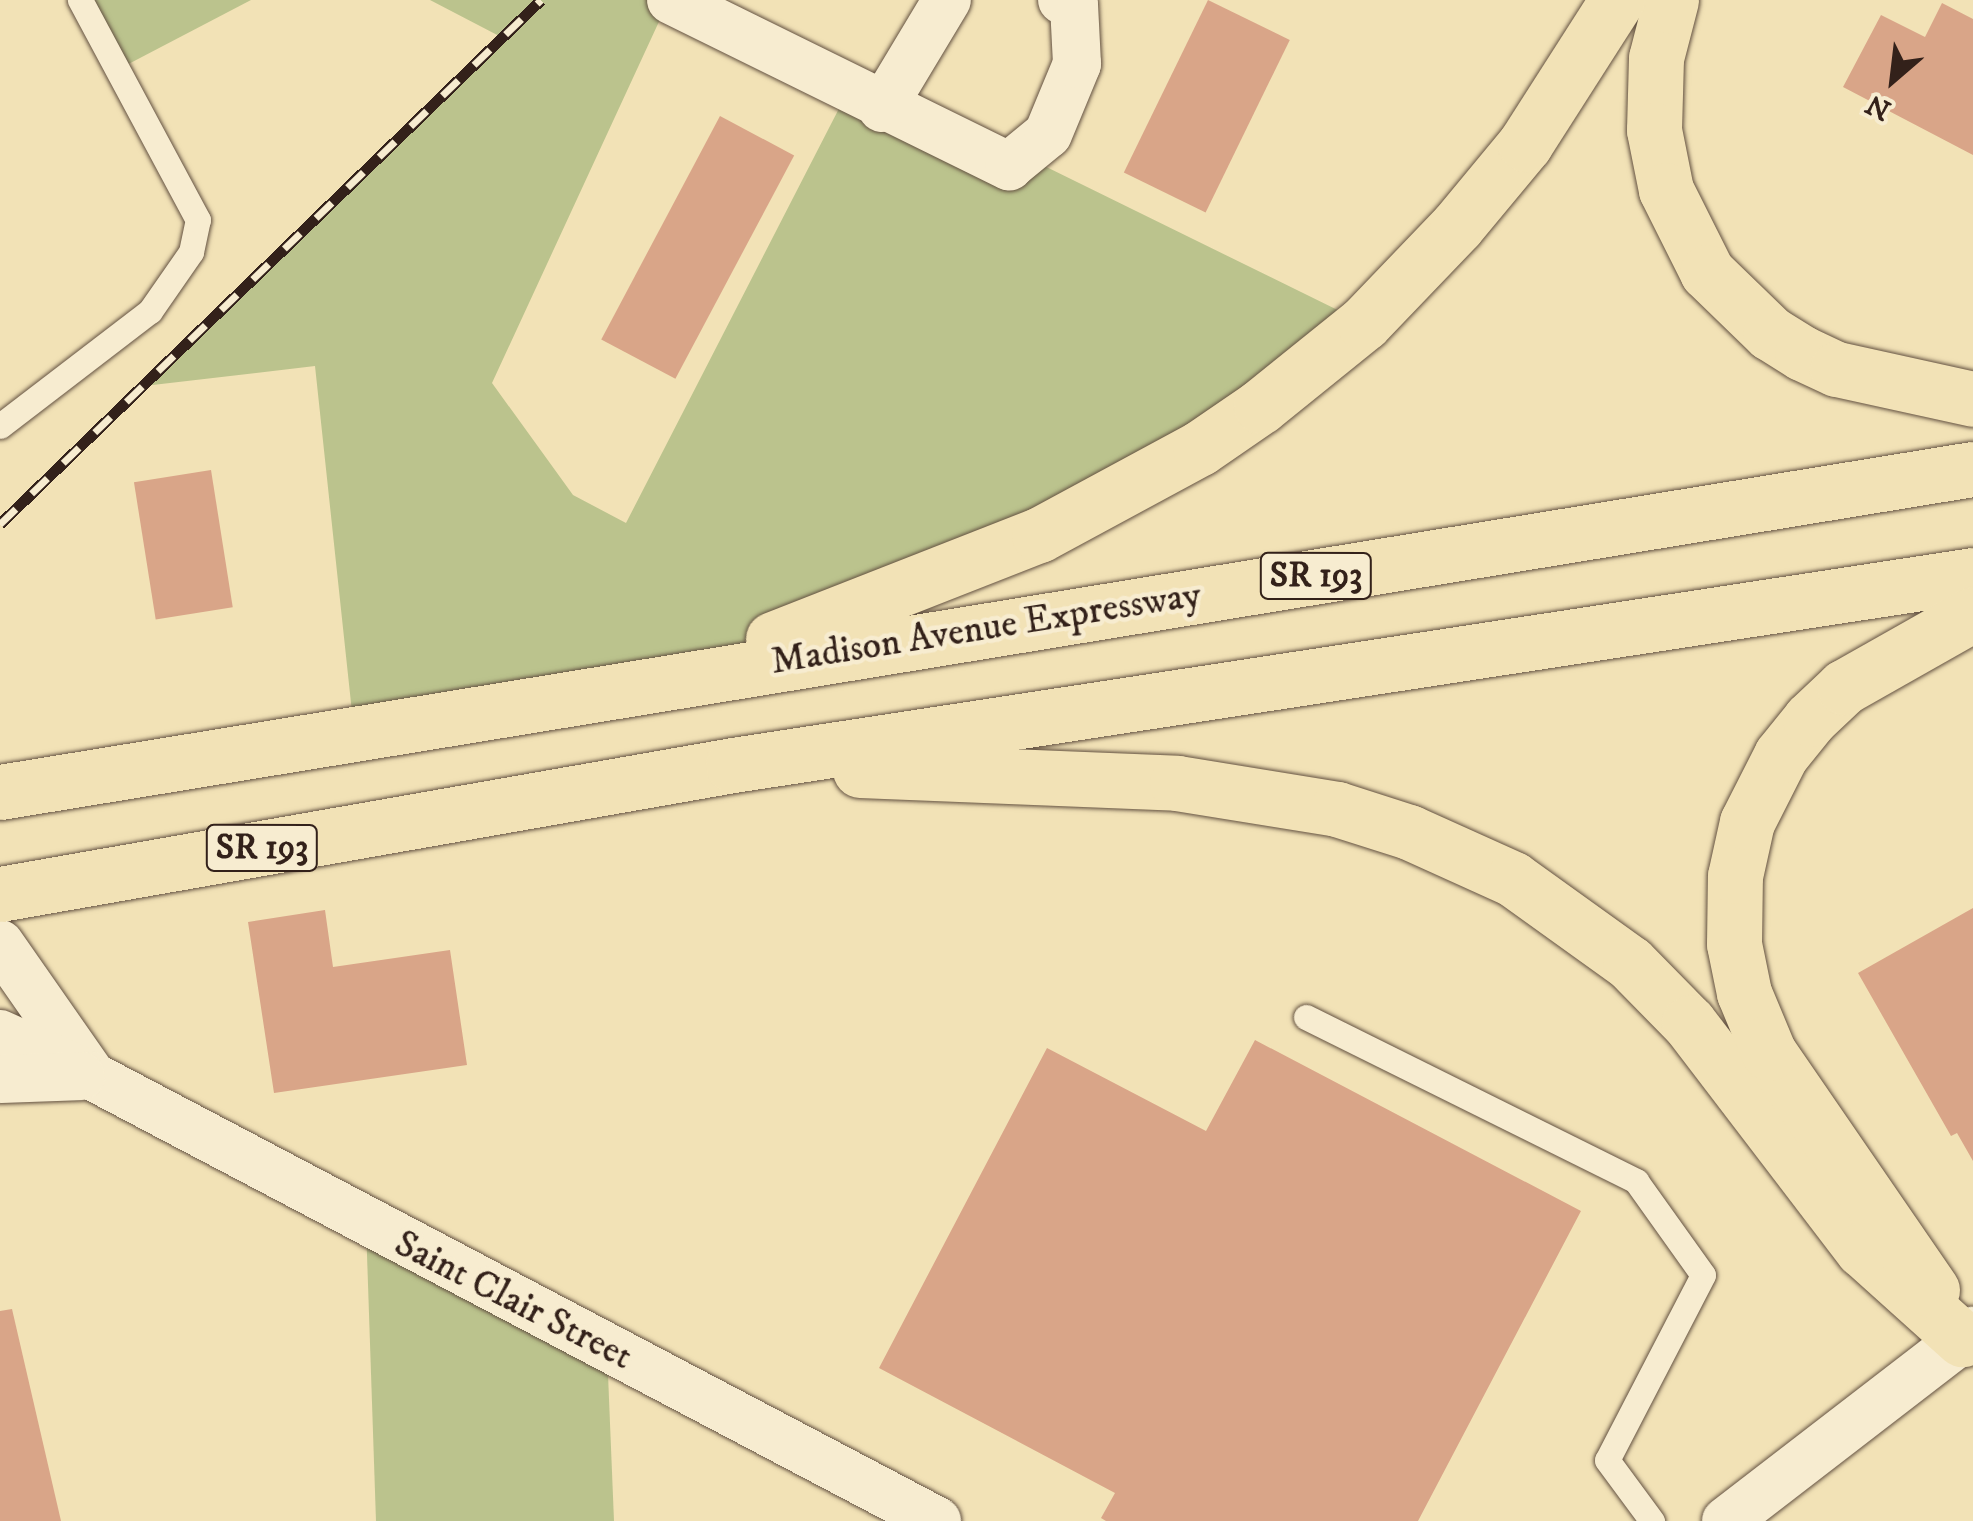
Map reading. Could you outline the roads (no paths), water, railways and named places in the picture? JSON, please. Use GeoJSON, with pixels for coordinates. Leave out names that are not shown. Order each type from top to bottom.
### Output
{"type":"FeatureCollection","features":[{"type":"Feature","properties":{"kind":"highway"},"geometry":{"type":"LineString","coordinates":[[658,683],[1039,535],[1184,457],[1261,406],[1364,324],[1457,226],[1526,144],[1617,0]]}},
{"type":"Feature","properties":{"kind":"highway"},"geometry":{"type":"LineString","coordinates":[[1671,0],[1656,58],[1654,130],[1666,190],[1707,272],[1770,333],[1802,353],[1836,369],[1973,399]]}},
{"type":"Feature","properties":{"kind":"highway","name":"Madison Avenue Expressway"},"geometry":{"type":"LineString","coordinates":[[0,792],[512,705],[1973,469]]}},
{"type":"Feature","properties":{"kind":"highway","name":"SR 193"},"geometry":{"type":"LineString","coordinates":[[0,894],[732,765],[1973,575]]}},
{"type":"Feature","properties":{"kind":"highway"},"geometry":{"type":"LineString","coordinates":[[1968,1335],[1769,1052],[1744,993],[1734,944],[1735,893],[1748,822],[1781,755],[1810,719],[1844,687],[1973,614]]}},
{"type":"Feature","properties":{"kind":"highway"},"geometry":{"type":"LineString","coordinates":[[732,765],[1176,783],[1337,809],[1468,856],[1581,922],[1630,963],[1688,1023],[1862,1249],[1968,1335]]}},
{"type":"Feature","properties":{"kind":"street"},"geometry":{"type":"LineString","coordinates":[[671,0],[882,108],[1009,166],[1048,134],[1077,64],[1074,5],[1062,0]]}},
{"type":"Feature","properties":{"kind":"street"},"geometry":{"type":"LineString","coordinates":[[882,108],[947,0]]}},
{"type":"Feature","properties":{"kind":"street","name":"Saint Clair Street"},"geometry":{"type":"LineString","coordinates":[[0,944],[92,1076]]}},
{"type":"Feature","properties":{"kind":"street","name":"Saint Clair Street"},"geometry":{"type":"LineString","coordinates":[[0,1034],[92,1076],[394,1240],[937,1521]]}},
{"type":"Feature","properties":{"kind":"street"},"geometry":{"type":"LineString","coordinates":[[0,1079],[92,1076]]}},
{"type":"Feature","properties":{"kind":"street"},"geometry":{"type":"LineString","coordinates":[[1726,1521],[1968,1335]]}},
{"type":"Feature","properties":{"kind":"lane"},"geometry":{"type":"LineString","coordinates":[[0,426],[150,311],[190,252],[198,220],[80,0]]}},
{"type":"Feature","properties":{"kind":"lane"},"geometry":{"type":"LineString","coordinates":[[1306,1017],[1636,1180],[1702,1275],[1606,1460],[1652,1521]]}},
{"type":"Feature","properties":{"kind":"railway"},"geometry":{"type":"LineString","coordinates":[[0,524],[541,0]]}}]}
